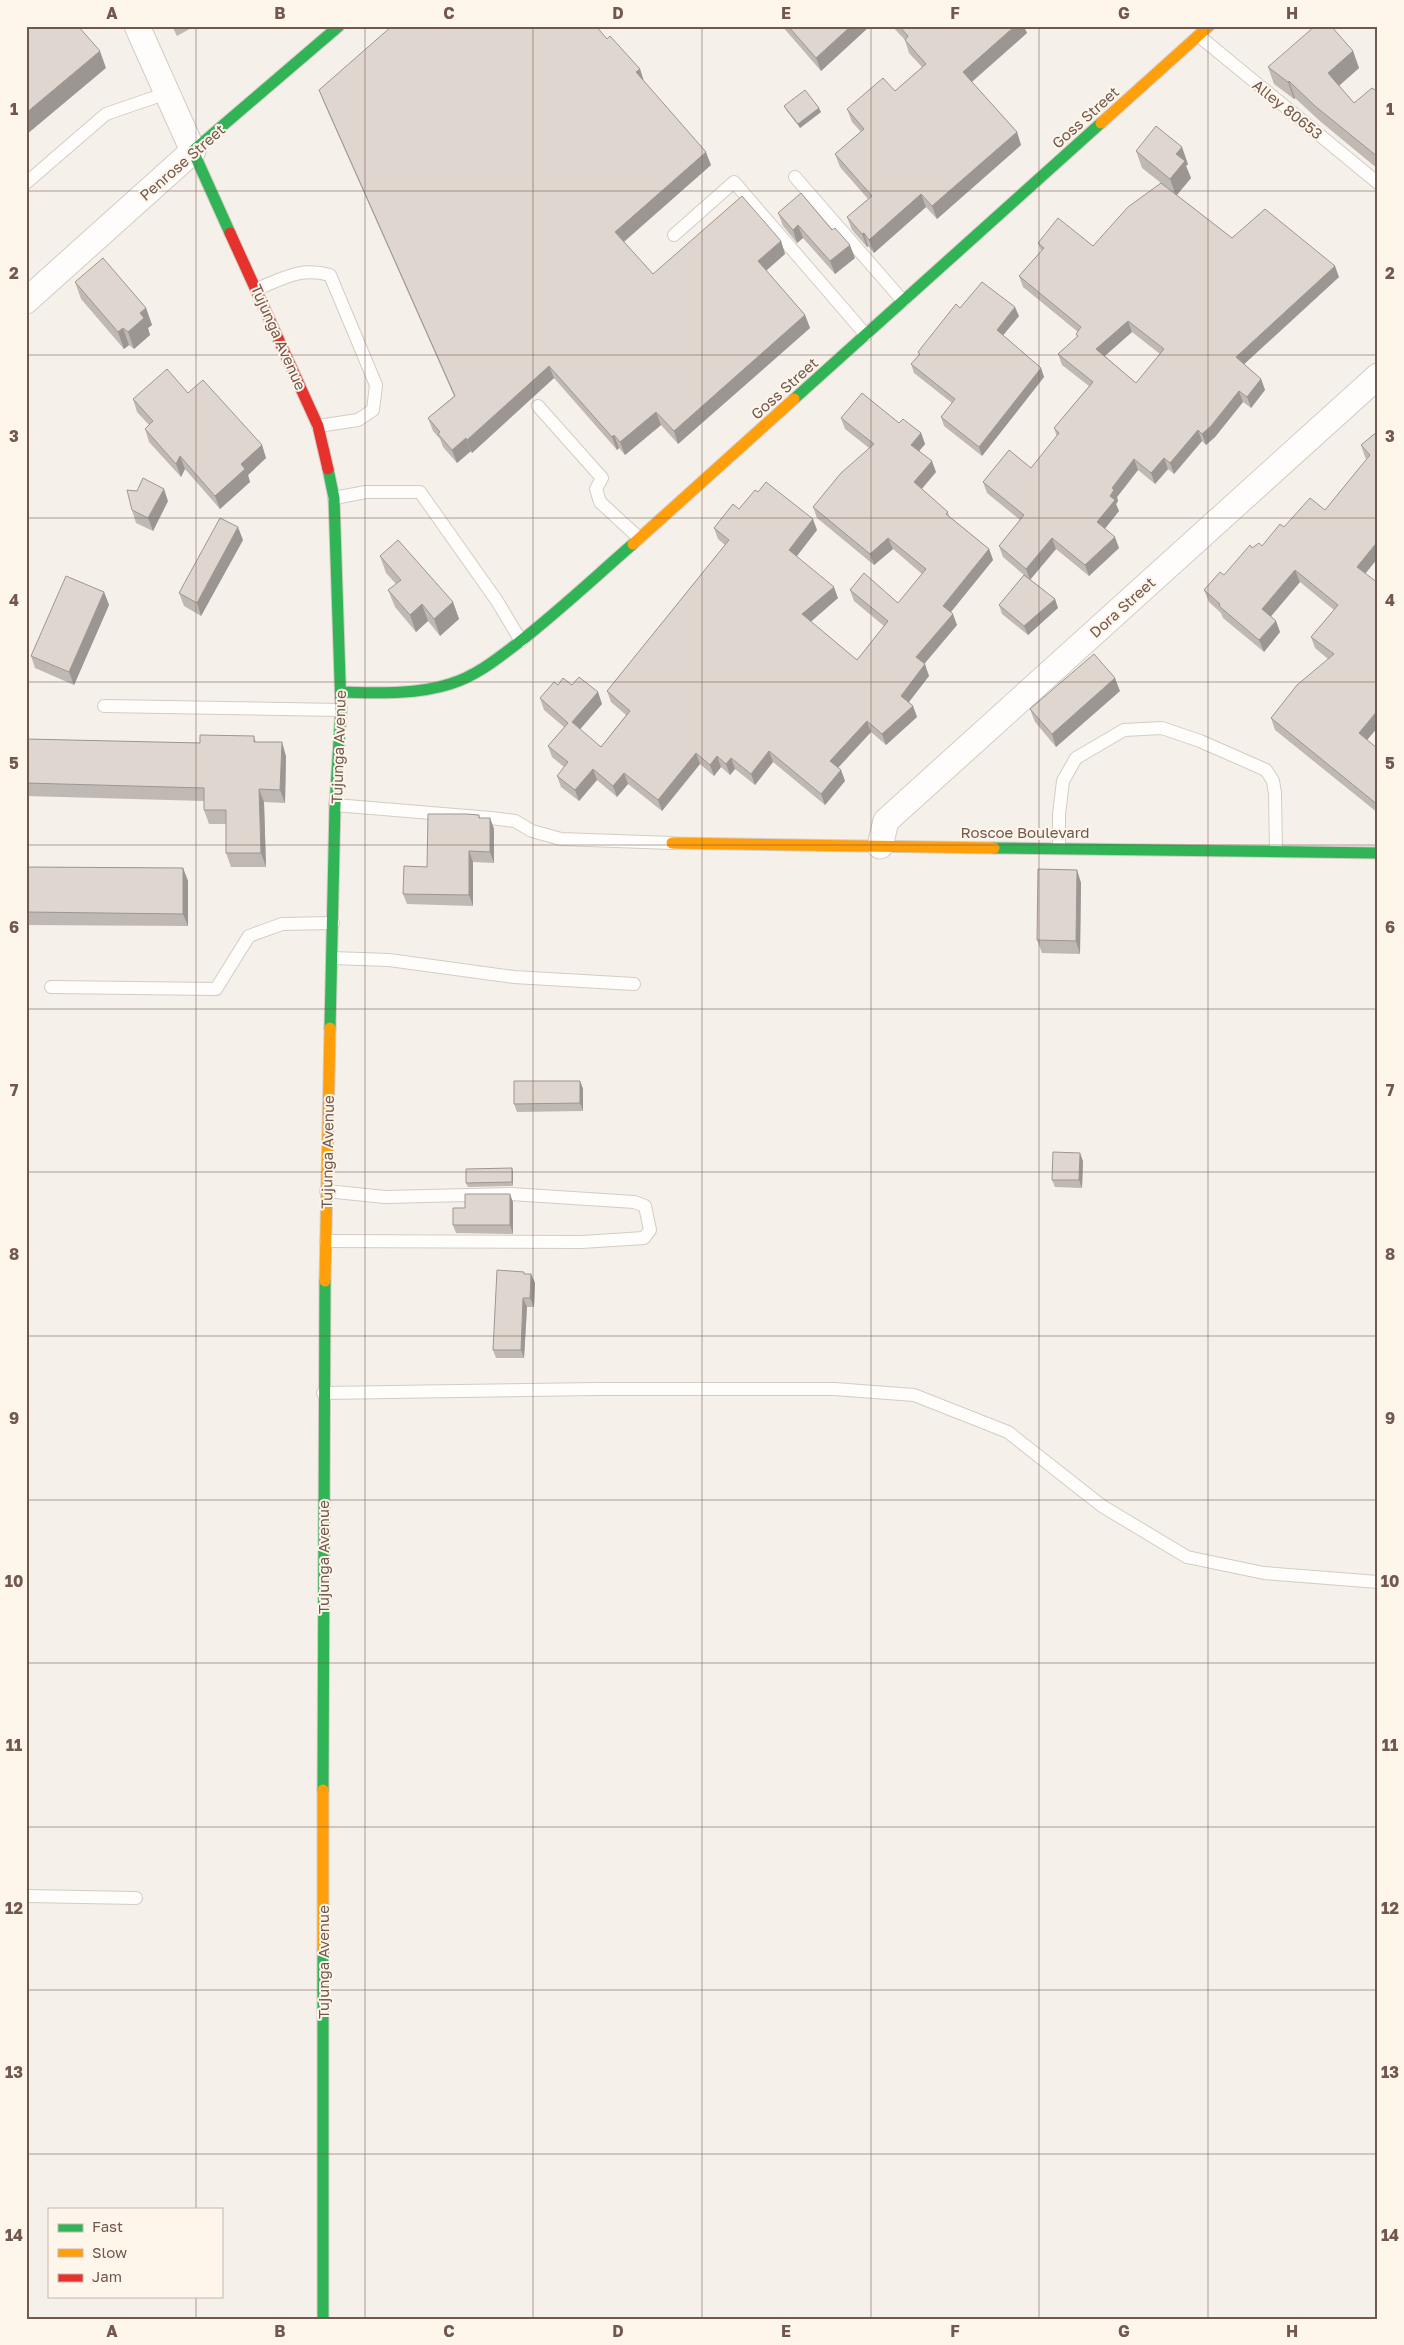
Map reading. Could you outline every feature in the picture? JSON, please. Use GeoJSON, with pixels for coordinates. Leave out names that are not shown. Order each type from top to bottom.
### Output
{"type":"FeatureCollection","features":[{"type":"Feature","properties":{"kind":"street","name":"Tujunga Avenue"},"geometry":{"type":"LineString","coordinates":[[137,26],[318,426],[334,498],[341,710],[332,923],[323,1393],[323,2319]]}},
{"type":"Feature","properties":{"kind":"street","name":"Penrose Street"},"geometry":{"type":"LineString","coordinates":[[26,301],[194,151],[339,26]]}},
{"type":"Feature","properties":{"kind":"street","name":"Goss Street"},"geometry":{"type":"LineString","coordinates":[[341,692],[396,693],[439,688],[482,670],[539,628],[1209,26]]}},
{"type":"Feature","properties":{"kind":"street","name":"Dora Street"},"geometry":{"type":"LineString","coordinates":[[880,846],[886,821],[1378,376]]}},
{"type":"Feature","properties":{"kind":"street","name":"Roscoe Boulevard"},"geometry":{"type":"LineString","coordinates":[[672,843],[1378,853]]}},
{"type":"Feature","properties":{"kind":"lane","name":"Alley 80653"},"geometry":{"type":"LineString","coordinates":[[1199,36],[1378,183]]}},
{"type":"Feature","properties":{"kind":"lane"},"geometry":{"type":"LineString","coordinates":[[26,183],[106,114],[167,92]]}},
{"type":"Feature","properties":{"kind":"lane"},"geometry":{"type":"LineString","coordinates":[[795,177],[903,301]]}},
{"type":"Feature","properties":{"kind":"lane"},"geometry":{"type":"LineString","coordinates":[[674,236],[734,182],[866,334]]}},
{"type":"Feature","properties":{"kind":"lane"},"geometry":{"type":"LineString","coordinates":[[257,289],[296,273],[315,271],[330,275],[376,385],[373,410],[358,420],[318,426]]}},
{"type":"Feature","properties":{"kind":"lane"},"geometry":{"type":"LineString","coordinates":[[538,406],[602,478],[596,489],[600,502],[639,538]]}},
{"type":"Feature","properties":{"kind":"lane"},"geometry":{"type":"LineString","coordinates":[[334,498],[366,492],[420,492],[497,601],[521,641]]}},
{"type":"Feature","properties":{"kind":"lane"},"geometry":{"type":"LineString","coordinates":[[104,706],[341,710]]}},
{"type":"Feature","properties":{"kind":"lane"},"geometry":{"type":"LineString","coordinates":[[1059,847],[1059,814],[1063,781],[1076,758],[1124,730],[1162,728],[1200,741],[1266,770],[1273,781],[1275,793],[1276,851]]}},
{"type":"Feature","properties":{"kind":"lane"},"geometry":{"type":"LineString","coordinates":[[336,805],[515,821],[532,831],[562,839],[672,843]]}},
{"type":"Feature","properties":{"kind":"lane"},"geometry":{"type":"LineString","coordinates":[[52,987],[216,989],[249,936],[282,924],[332,923]]}},
{"type":"Feature","properties":{"kind":"lane"},"geometry":{"type":"LineString","coordinates":[[332,958],[389,960],[514,977],[634,984]]}},
{"type":"Feature","properties":{"kind":"lane"},"geometry":{"type":"LineString","coordinates":[[326,1191],[385,1197],[511,1194],[634,1202],[645,1206],[650,1230],[644,1238],[582,1242],[326,1241]]}},
{"type":"Feature","properties":{"kind":"lane"},"geometry":{"type":"LineString","coordinates":[[323,1393],[598,1389],[834,1389],[914,1395],[1008,1432],[1102,1506],[1187,1557],[1264,1574],[1378,1582]]}},
{"type":"Feature","properties":{"kind":"lane"},"geometry":{"type":"LineString","coordinates":[[26,1896],[136,1898]]}},
{"type":"Feature","properties":{"kind":"building"},"geometry":{"type":"Polygon","coordinates":[[[26,26],[78,26],[100,51],[26,113],[26,26]]]}},
{"type":"Feature","properties":{"kind":"building"},"geometry":{"type":"Polygon","coordinates":[[[392,26],[596,26],[607,39],[610,36],[640,69],[636,72],[706,152],[615,232],[653,274],[742,196],[781,241],[758,261],[805,315],[674,431],[656,412],[620,442],[614,435],[612,437],[549,366],[467,440],[466,438],[452,450],[438,434],[440,432],[428,418],[455,396],[319,90],[392,26]]]}},
{"type":"Feature","properties":{"kind":"building"},"geometry":{"type":"Polygon","coordinates":[[[788,26],[851,26],[816,58],[788,26]]]}},
{"type":"Feature","properties":{"kind":"building"},"geometry":{"type":"Polygon","coordinates":[[[899,26],[1015,26],[963,72],[1017,132],[932,206],[921,194],[869,240],[847,217],[872,196],[835,154],[864,129],[847,109],[883,78],[895,91],[926,64],[905,40],[908,36],[899,26]]]}},
{"type":"Feature","properties":{"kind":"building"},"geometry":{"type":"Polygon","coordinates":[[[1315,26],[1331,26],[1353,51],[1328,73],[1354,103],[1372,88],[1378,92],[1378,157],[1315,106],[1289,81],[1268,67],[1315,26]]]}},
{"type":"Feature","properties":{"kind":"building"},"geometry":{"type":"Polygon","coordinates":[[[805,90],[819,108],[798,124],[784,106],[805,90]]]}},
{"type":"Feature","properties":{"kind":"building"},"geometry":{"type":"Polygon","coordinates":[[[1156,126],[1182,147],[1176,154],[1185,161],[1170,179],[1136,151],[1156,126]]]}},
{"type":"Feature","properties":{"kind":"building"},"geometry":{"type":"Polygon","coordinates":[[[1161,183],[1232,238],[1265,209],[1335,266],[1236,357],[1261,379],[1247,397],[1239,391],[1211,426],[1202,434],[1198,430],[1170,463],[1164,458],[1151,473],[1134,459],[1112,488],[1114,490],[1110,496],[1115,500],[1097,522],[1115,537],[1085,565],[1052,538],[1026,569],[999,546],[1024,515],[983,482],[1009,450],[1031,468],[1059,433],[1054,428],[1093,382],[1058,354],[1078,336],[1076,334],[1081,327],[1019,276],[1044,248],[1038,243],[1058,218],[1093,246],[1128,207],[1161,183]],[[1128,321],[1096,349],[1136,383],[1164,349],[1128,321]]]}},
{"type":"Feature","properties":{"kind":"building"},"geometry":{"type":"Polygon","coordinates":[[[801,193],[832,230],[835,228],[850,245],[830,261],[798,225],[793,230],[778,213],[801,193]]]}},
{"type":"Feature","properties":{"kind":"building"},"geometry":{"type":"Polygon","coordinates":[[[103,258],[146,308],[140,313],[144,318],[128,332],[123,328],[118,332],[75,282],[103,258]]]}},
{"type":"Feature","properties":{"kind":"building"},"geometry":{"type":"Polygon","coordinates":[[[982,282],[1015,307],[997,330],[1041,368],[979,447],[941,417],[955,399],[911,364],[920,354],[918,352],[956,304],[960,308],[982,282]]]}},
{"type":"Feature","properties":{"kind":"building"},"geometry":{"type":"Polygon","coordinates":[[[167,369],[188,393],[203,380],[262,445],[241,464],[245,469],[215,496],[180,456],[176,464],[145,429],[153,421],[133,399],[167,369]]]}},
{"type":"Feature","properties":{"kind":"building"},"geometry":{"type":"Polygon","coordinates":[[[862,393],[899,423],[903,419],[921,433],[911,445],[932,461],[914,482],[948,512],[946,514],[989,549],[943,606],[953,614],[916,657],[925,664],[901,696],[913,706],[882,734],[867,721],[830,761],[841,770],[821,794],[769,751],[751,774],[731,758],[726,764],[717,756],[710,765],[696,753],[658,800],[624,773],[613,786],[593,769],[575,790],[557,776],[568,762],[548,746],[568,723],[540,698],[554,682],[558,685],[563,678],[572,685],[579,677],[598,692],[572,722],[601,747],[630,711],[607,691],[729,540],[714,528],[733,504],[739,509],[755,490],[758,492],[766,482],[813,519],[789,550],[834,587],[802,614],[857,660],[888,621],[850,590],[864,573],[898,603],[926,569],[888,538],[870,554],[813,507],[841,473],[874,444],[841,418],[862,393]]]}},
{"type":"Feature","properties":{"kind":"building"},"geometry":{"type":"Polygon","coordinates":[[[1378,431],[1378,541],[1357,567],[1378,583],[1378,710],[1359,733],[1378,749],[1378,805],[1271,718],[1297,685],[1334,654],[1311,637],[1338,605],[1295,570],[1262,609],[1276,621],[1259,640],[1219,606],[1220,604],[1204,590],[1220,572],[1224,575],[1250,545],[1252,548],[1259,543],[1262,546],[1280,524],[1284,527],[1310,498],[1325,510],[1370,455],[1361,445],[1378,431]]]}},
{"type":"Feature","properties":{"kind":"building"},"geometry":{"type":"Polygon","coordinates":[[[143,478],[164,489],[148,518],[132,510],[127,490],[137,491],[143,478]]]}},
{"type":"Feature","properties":{"kind":"building"},"geometry":{"type":"Polygon","coordinates":[[[220,518],[238,527],[197,603],[179,593],[220,518]]]}},
{"type":"Feature","properties":{"kind":"building"},"geometry":{"type":"Polygon","coordinates":[[[398,540],[453,602],[434,619],[422,604],[410,615],[388,590],[401,580],[380,556],[398,540]]]}},
{"type":"Feature","properties":{"kind":"building"},"geometry":{"type":"Polygon","coordinates":[[[1024,575],[1055,599],[1024,626],[999,605],[1024,575]]]}},
{"type":"Feature","properties":{"kind":"building"},"geometry":{"type":"Polygon","coordinates":[[[66,576],[104,592],[69,672],[31,656],[66,576]]]}},
{"type":"Feature","properties":{"kind":"building"},"geometry":{"type":"Polygon","coordinates":[[[1094,654],[1115,678],[1052,734],[1030,709],[1094,654]]]}},
{"type":"Feature","properties":{"kind":"building"},"geometry":{"type":"Polygon","coordinates":[[[200,735],[254,736],[254,742],[282,742],[280,790],[259,789],[261,853],[226,853],[226,810],[204,810],[204,788],[26,783],[26,739],[200,743],[200,735]]]}},
{"type":"Feature","properties":{"kind":"building"},"geometry":{"type":"Polygon","coordinates":[[[428,814],[467,814],[479,815],[479,818],[490,818],[490,852],[469,851],[469,895],[403,894],[404,866],[427,867],[428,814]]]}},
{"type":"Feature","properties":{"kind":"building"},"geometry":{"type":"Polygon","coordinates":[[[26,867],[183,868],[183,914],[26,912],[26,867]]]}},
{"type":"Feature","properties":{"kind":"building"},"geometry":{"type":"Polygon","coordinates":[[[1038,869],[1077,870],[1076,941],[1037,940],[1038,869]]]}},
{"type":"Feature","properties":{"kind":"building"},"geometry":{"type":"Polygon","coordinates":[[[514,1081],[580,1081],[580,1103],[514,1104],[514,1081]]]}},
{"type":"Feature","properties":{"kind":"building"},"geometry":{"type":"Polygon","coordinates":[[[1053,1152],[1080,1153],[1079,1180],[1052,1180],[1053,1152]]]}},
{"type":"Feature","properties":{"kind":"building"},"geometry":{"type":"Polygon","coordinates":[[[512,1168],[512,1182],[466,1183],[466,1169],[512,1168]]]}},
{"type":"Feature","properties":{"kind":"building"},"geometry":{"type":"Polygon","coordinates":[[[465,1194],[510,1194],[510,1225],[453,1225],[453,1208],[465,1208],[465,1194]]]}},
{"type":"Feature","properties":{"kind":"building"},"geometry":{"type":"Polygon","coordinates":[[[497,1270],[531,1274],[530,1298],[523,1298],[521,1350],[493,1350],[497,1270]]]}},
{"type":"Feature","properties":{"kind":"traffic: fast"},"geometry":{"type":"LineString","coordinates":[[230,233],[193,151],[339,26]]}},
{"type":"Feature","properties":{"kind":"traffic: fast"},"geometry":{"type":"LineString","coordinates":[[794,399],[1101,123]]}},
{"type":"Feature","properties":{"kind":"traffic: fast"},"geometry":{"type":"LineString","coordinates":[[328,469],[334,498],[341,710],[335,805],[330,1028]]}},
{"type":"Feature","properties":{"kind":"traffic: fast"},"geometry":{"type":"LineString","coordinates":[[341,692],[368,693],[423,690],[460,681],[494,661],[533,631],[633,544]]}},
{"type":"Feature","properties":{"kind":"traffic: fast"},"geometry":{"type":"LineString","coordinates":[[994,848],[1378,853]]}},
{"type":"Feature","properties":{"kind":"traffic: fast"},"geometry":{"type":"LineString","coordinates":[[323,1790],[325,1281]]}},
{"type":"Feature","properties":{"kind":"traffic: fast"},"geometry":{"type":"LineString","coordinates":[[323,1951],[323,2319]]}},
{"type":"Feature","properties":{"kind":"traffic: slow"},"geometry":{"type":"LineString","coordinates":[[1101,123],[1209,26]]}},
{"type":"Feature","properties":{"kind":"traffic: slow"},"geometry":{"type":"LineString","coordinates":[[633,544],[794,399]]}},
{"type":"Feature","properties":{"kind":"traffic: slow"},"geometry":{"type":"LineString","coordinates":[[672,843],[994,848]]}},
{"type":"Feature","properties":{"kind":"traffic: slow"},"geometry":{"type":"LineString","coordinates":[[325,1281],[330,1028]]}},
{"type":"Feature","properties":{"kind":"traffic: slow"},"geometry":{"type":"LineString","coordinates":[[323,1790],[323,1951]]}},
{"type":"Feature","properties":{"kind":"traffic: jam"},"geometry":{"type":"LineString","coordinates":[[230,233],[318,426],[328,469]]}}]}
